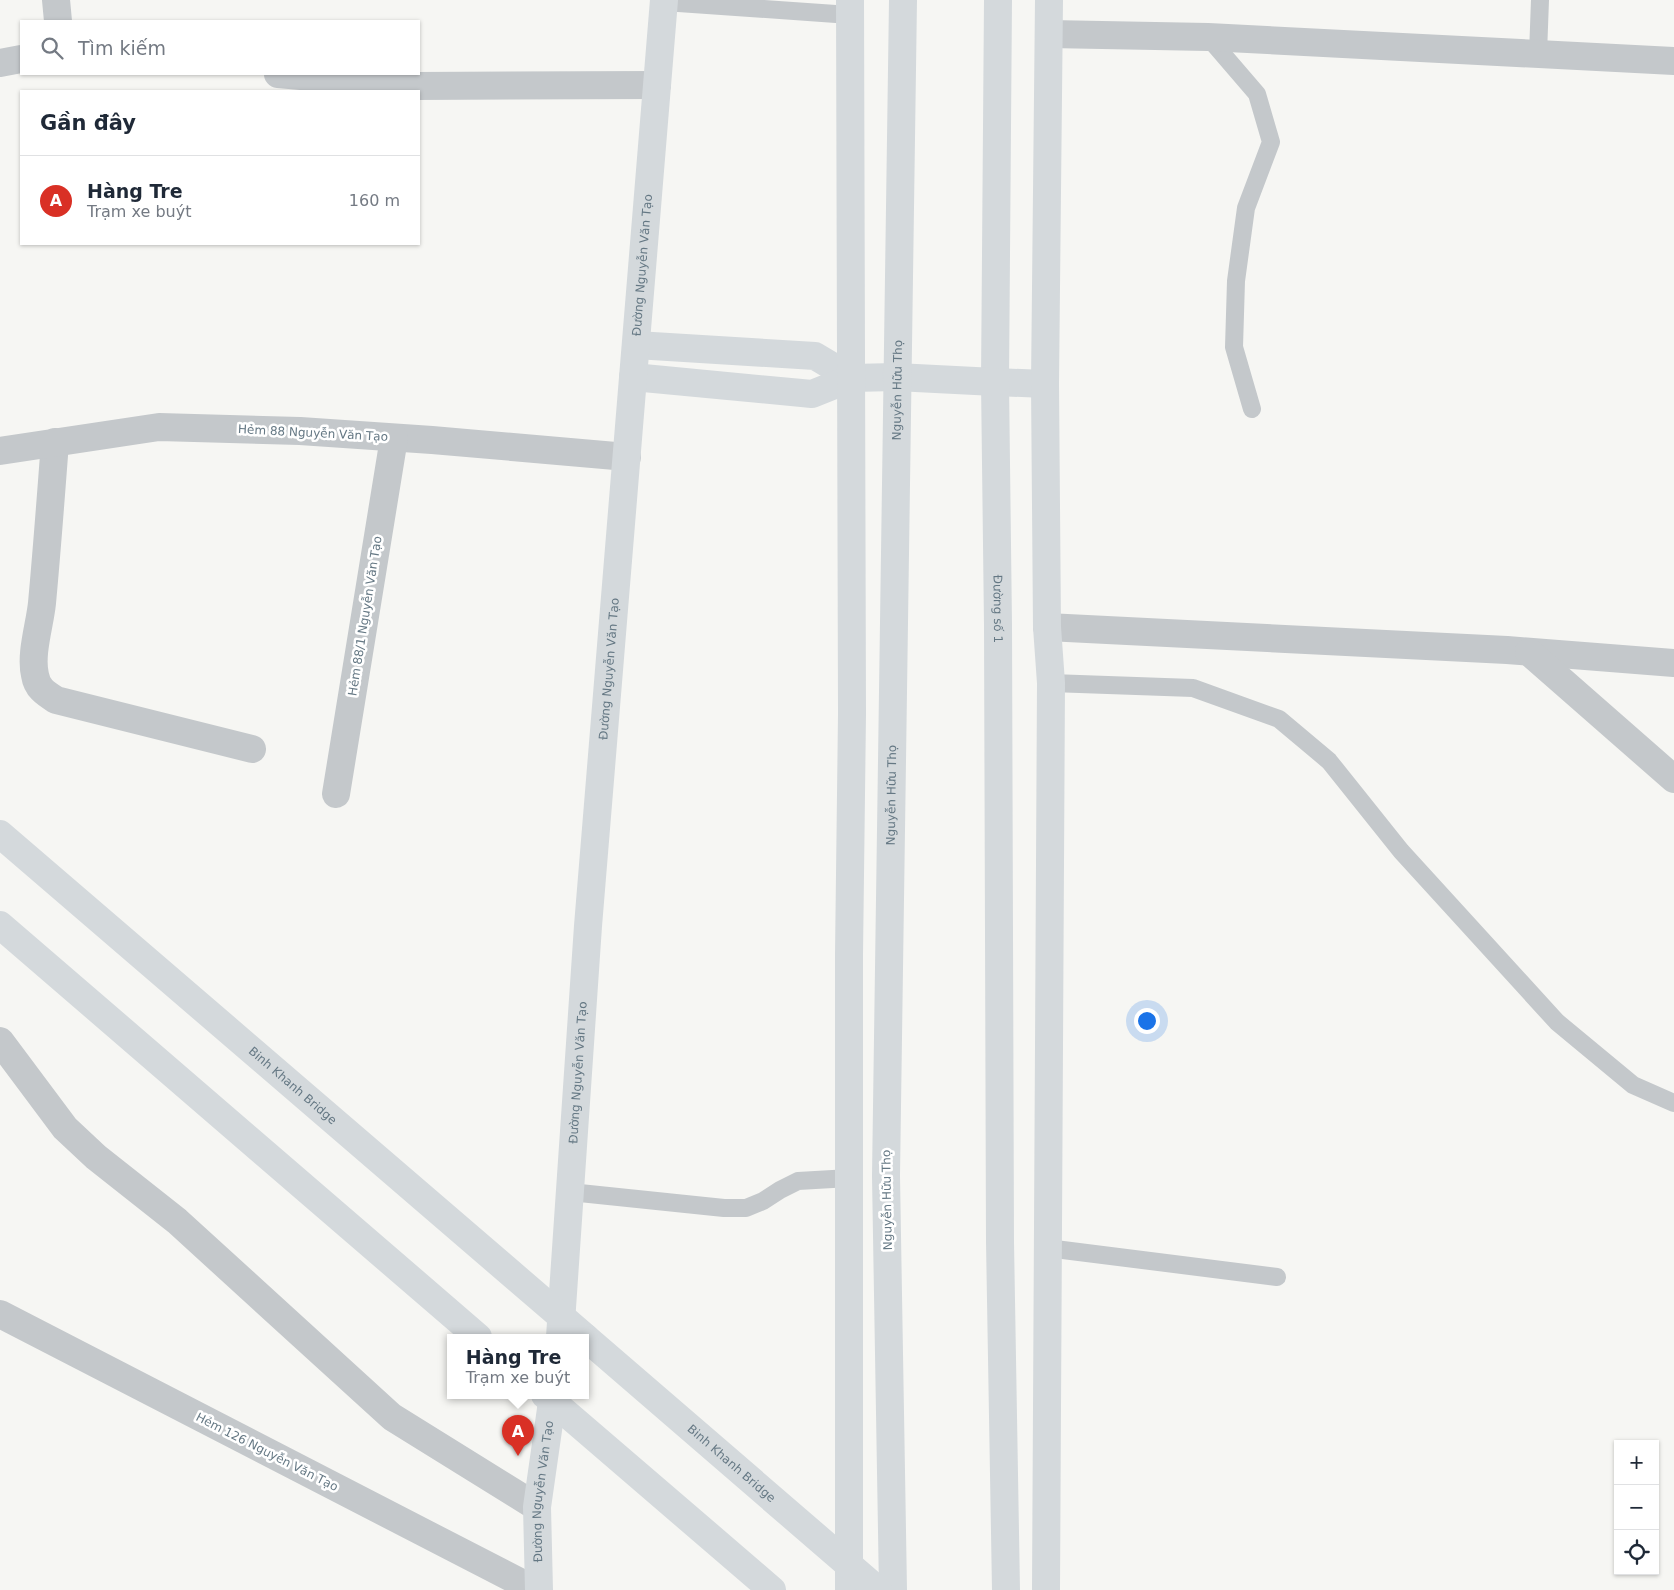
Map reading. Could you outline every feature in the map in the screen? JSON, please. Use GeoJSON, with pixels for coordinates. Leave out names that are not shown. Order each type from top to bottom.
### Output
{"type":"FeatureCollection","features":[{"type":"Feature","properties":{"kind":"main road","name":"Nguyễn Hữu Thọ"},"geometry":{"type":"LineString","coordinates":[[893,1590],[886,1176],[896,377],[903,0]]}},
{"type":"Feature","properties":{"kind":"main road"},"geometry":{"type":"LineString","coordinates":[[995,382],[998,0]]}},
{"type":"Feature","properties":{"kind":"main road"},"geometry":{"type":"LineString","coordinates":[[1046,1590],[1051,683],[1047,627],[1044,384],[1049,0]]}},
{"type":"Feature","properties":{"kind":"main road","name":"Đường Nguyễn Văn Tạo"},"geometry":{"type":"LineString","coordinates":[[560,1334],[588,926],[664,1]]}},
{"type":"Feature","properties":{"kind":"main road"},"geometry":{"type":"LineString","coordinates":[[849,1590],[852,378],[850,8]]}},
{"type":"Feature","properties":{"kind":"main road"},"geometry":{"type":"LineString","coordinates":[[636,345],[815,356],[852,378]]}},
{"type":"Feature","properties":{"kind":"main road"},"geometry":{"type":"LineString","coordinates":[[633,377],[812,394],[852,378],[896,377],[1044,384]]}},
{"type":"Feature","properties":{"kind":"main road","name":"Đường số 1"},"geometry":{"type":"LineString","coordinates":[[995,382],[1000,1242],[1006,1590]]}},
{"type":"Feature","properties":{"kind":"main road","name":"Binh Khanh Bridge"},"geometry":{"type":"LineString","coordinates":[[0,834],[580,1334]]}},
{"type":"Feature","properties":{"kind":"main road"},"geometry":{"type":"LineString","coordinates":[[0,926],[475,1334]]}},
{"type":"Feature","properties":{"kind":"main road","name":"Binh Khanh Bridge"},"geometry":{"type":"LineString","coordinates":[[589,1341],[878,1590]]}},
{"type":"Feature","properties":{"kind":"main road"},"geometry":{"type":"LineString","coordinates":[[550,1399],[772,1590]]}},
{"type":"Feature","properties":{"kind":"main road","name":"Đường Nguyễn Văn Tạo"},"geometry":{"type":"LineString","coordinates":[[539,1590],[537,1507],[552,1399]]}},
{"type":"Feature","properties":{"kind":"street"},"geometry":{"type":"LineString","coordinates":[[56,0],[58,20]]}},
{"type":"Feature","properties":{"kind":"street"},"geometry":{"type":"LineString","coordinates":[[1049,34],[1208,37],[1674,61]]}},
{"type":"Feature","properties":{"kind":"street"},"geometry":{"type":"LineString","coordinates":[[0,63],[20,59]]}},
{"type":"Feature","properties":{"kind":"street"},"geometry":{"type":"LineString","coordinates":[[290,75],[416,86],[657,85]]}},
{"type":"Feature","properties":{"kind":"street","name":"Hẻm 88 Nguyễn Văn Tạo"},"geometry":{"type":"LineString","coordinates":[[1,454],[55,442],[159,427],[300,431],[627,457]]}},
{"type":"Feature","properties":{"kind":"street","name":"Hẻm 88/1 Nguyễn Văn Tạo"},"geometry":{"type":"LineString","coordinates":[[336,794],[394,438]]}},
{"type":"Feature","properties":{"kind":"street"},"geometry":{"type":"LineString","coordinates":[[55,442],[42,604],[35,652],[34,673],[37,685],[43,693],[56,700],[252,749]]}},
{"type":"Feature","properties":{"kind":"street"},"geometry":{"type":"LineString","coordinates":[[1047,627],[1529,652],[1674,662]]}},
{"type":"Feature","properties":{"kind":"street"},"geometry":{"type":"LineString","coordinates":[[1529,652],[1674,780]]}},
{"type":"Feature","properties":{"kind":"street"},"geometry":{"type":"LineString","coordinates":[[0,1040],[65,1128],[96,1157],[177,1221],[392,1417],[537,1507]]}},
{"type":"Feature","properties":{"kind":"street","name":"Hẻm 126 Nguyễn Văn Tạo"},"geometry":{"type":"LineString","coordinates":[[0,1314],[535,1590]]}},
{"type":"Feature","properties":{"kind":"lane"},"geometry":{"type":"LineString","coordinates":[[1538,54],[1540,0]]}},
{"type":"Feature","properties":{"kind":"lane"},"geometry":{"type":"LineString","coordinates":[[664,1],[850,8]]}},
{"type":"Feature","properties":{"kind":"lane"},"geometry":{"type":"LineString","coordinates":[[1208,37],[1257,94],[1271,142],[1246,208],[1236,282],[1234,348],[1252,409]]}},
{"type":"Feature","properties":{"kind":"lane"},"geometry":{"type":"LineString","coordinates":[[1051,683],[1193,688],[1279,718],[1329,761],[1401,851],[1558,1022],[1633,1085],[1674,1103]]}},
{"type":"Feature","properties":{"kind":"lane"},"geometry":{"type":"LineString","coordinates":[[570,1192],[724,1208],[746,1208],[763,1202],[780,1190],[798,1181],[850,1178]]}},
{"type":"Feature","properties":{"kind":"lane"},"geometry":{"type":"LineString","coordinates":[[1047,1248],[1277,1277]]}},
{"type":"Feature","properties":{"kind":"place","name":"Hàng Tre"},"geometry":{"type":"Point","coordinates":[518,1456]}}]}
